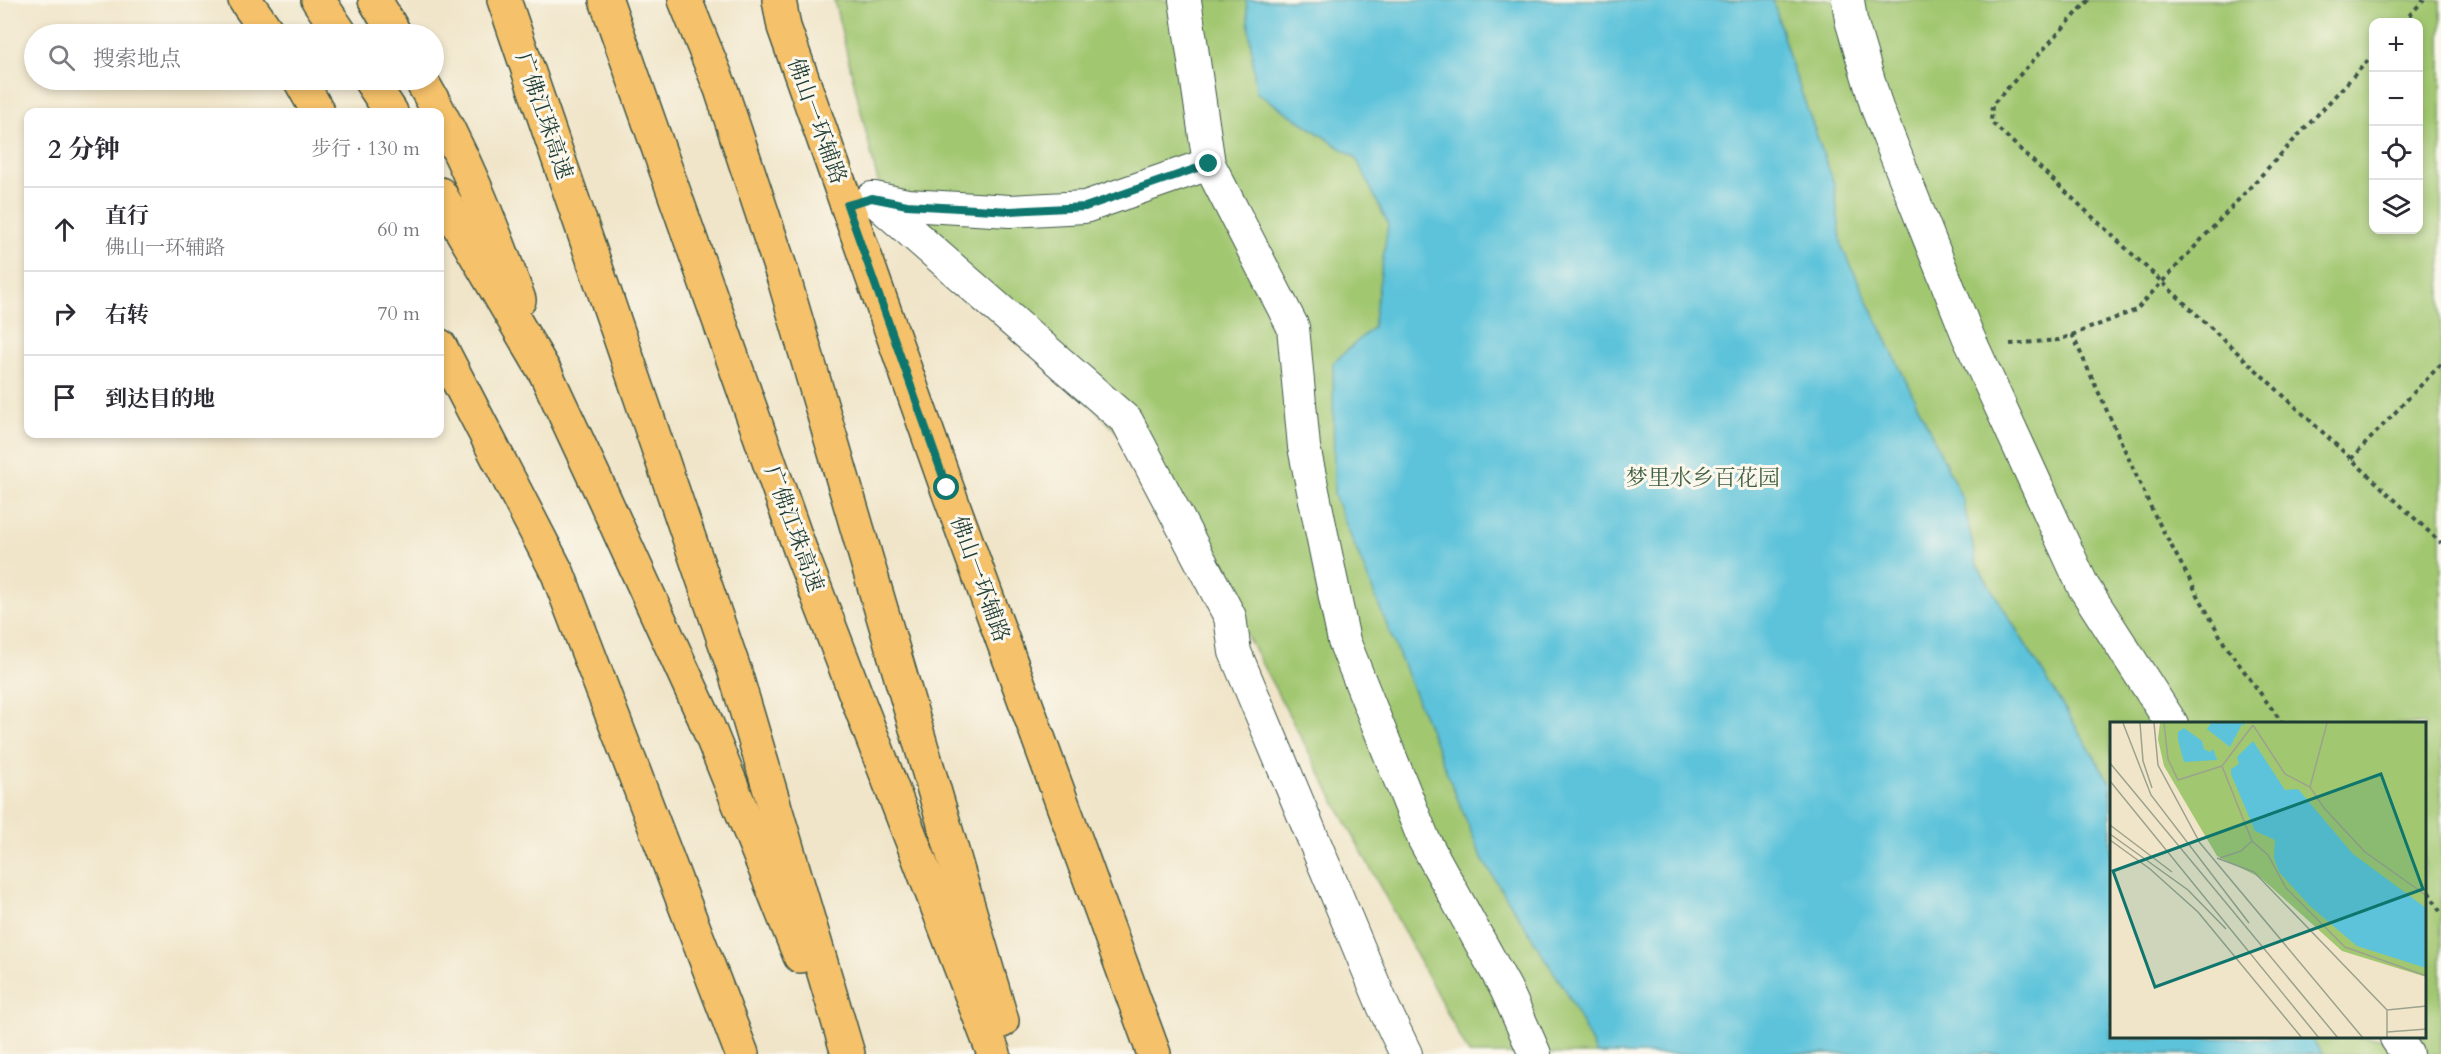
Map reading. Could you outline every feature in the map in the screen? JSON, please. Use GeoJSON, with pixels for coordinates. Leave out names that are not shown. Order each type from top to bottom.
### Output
{"type":"FeatureCollection","features":[{"type":"Feature","properties":{"kind":"main road"},"geometry":{"type":"LineString","coordinates":[[245,0],[262,24]]}},
{"type":"Feature","properties":{"kind":"main road"},"geometry":{"type":"LineString","coordinates":[[318,0],[334,24]]}},
{"type":"Feature","properties":{"kind":"main road"},"geometry":{"type":"LineString","coordinates":[[375,0],[389,24]]}},
{"type":"Feature","properties":{"kind":"main road","name":"广佛江珠高速"},"geometry":{"type":"LineString","coordinates":[[504,0],[734,669],[848,1054]]}},
{"type":"Feature","properties":{"kind":"main road","name":"广佛江珠高速"},"geometry":{"type":"LineString","coordinates":[[606,0],[801,552],[994,1054]]}},
{"type":"Feature","properties":{"kind":"main road"},"geometry":{"type":"LineString","coordinates":[[685,0],[721,89],[784,279],[1012,1054]]}},
{"type":"Feature","properties":{"kind":"main road","name":"佛山一环辅路"},"geometry":{"type":"LineString","coordinates":[[779,0],[784,27],[860,201],[947,488],[1154,1054]]}},
{"type":"Feature","properties":{"kind":"main road"},"geometry":{"type":"LineString","coordinates":[[306,90],[316,108]]}},
{"type":"Feature","properties":{"kind":"main road"},"geometry":{"type":"LineString","coordinates":[[377,90],[388,108]]}},
{"type":"Feature","properties":{"kind":"main road"},"geometry":{"type":"LineString","coordinates":[[427,90],[438,108]]}},
{"type":"Feature","properties":{"kind":"main road"},"geometry":{"type":"LineString","coordinates":[[444,120],[487,210],[546,374],[704,717],[838,1054]]}},
{"type":"Feature","properties":{"kind":"main road"},"geometry":{"type":"LineString","coordinates":[[444,201],[546,374]]}},
{"type":"Feature","properties":{"kind":"main road"},"geometry":{"type":"LineString","coordinates":[[444,354],[558,574],[742,1054]]}},
{"type":"Feature","properties":{"kind":"street"},"geometry":{"type":"LineString","coordinates":[[1185,0],[1209,164],[1293,327],[1304,447],[1344,641],[1424,840],[1506,989],[1535,1054]]}},
{"type":"Feature","properties":{"kind":"street"},"geometry":{"type":"LineString","coordinates":[[1848,0],[1851,21],[1877,108],[1973,348],[2083,586],[2171,722]]}},
{"type":"Feature","properties":{"kind":"street"},"geometry":{"type":"LineString","coordinates":[[860,201],[1010,211],[1085,207],[1209,164]]}},
{"type":"Feature","properties":{"kind":"street"},"geometry":{"type":"LineString","coordinates":[[860,201],[1127,421],[1230,617],[1235,652],[1384,1008],[1406,1054]]}},
{"type":"Feature","properties":{"kind":"street"},"geometry":{"type":"LineString","coordinates":[[2397,1039],[2407,1054]]}},
{"type":"Feature","properties":{"kind":"path"},"geometry":{"type":"LineString","coordinates":[[2089,0],[1992,105],[1991,122],[2441,543]]}},
{"type":"Feature","properties":{"kind":"path"},"geometry":{"type":"LineString","coordinates":[[2407,18],[2424,0]]}},
{"type":"Feature","properties":{"kind":"path"},"geometry":{"type":"LineString","coordinates":[[1973,348],[2059,340],[2136,310],[2369,58]]}},
{"type":"Feature","properties":{"kind":"path"},"geometry":{"type":"LineString","coordinates":[[2072,334],[2153,512],[2224,645],[2282,722]]}},
{"type":"Feature","properties":{"kind":"path"},"geometry":{"type":"LineString","coordinates":[[2351,459],[2441,363]]}},
{"type":"Feature","properties":{"kind":"path"},"geometry":{"type":"LineString","coordinates":[[2426,887],[2441,913]]}},
{"type":"Feature","properties":{"kind":"green space","name":"梦里水乡百花园"},"geometry":{"type":"Polygon","coordinates":[[[834,0],[2441,0],[2441,1054],[1469,1054],[1166,483],[878,182],[834,0]]]}},
{"type":"Feature","properties":{"kind":"water"},"geometry":{"type":"Polygon","coordinates":[[[1246,0],[1773,0],[1790,60],[1834,184],[1842,247],[1963,500],[1977,565],[2110,782],[2110,1039],[2312,1039],[2323,1054],[1597,1054],[1566,991],[1482,859],[1334,495],[1333,363],[1373,327],[1388,224],[1356,158],[1256,92],[1246,0]]]}},
{"type":"Feature","properties":{"kind":"route"},"geometry":{"type":"LineString","coordinates":[[947,488],[847,205],[872,198],[907,205],[1010,211],[1085,207],[1209,164]]}}]}
